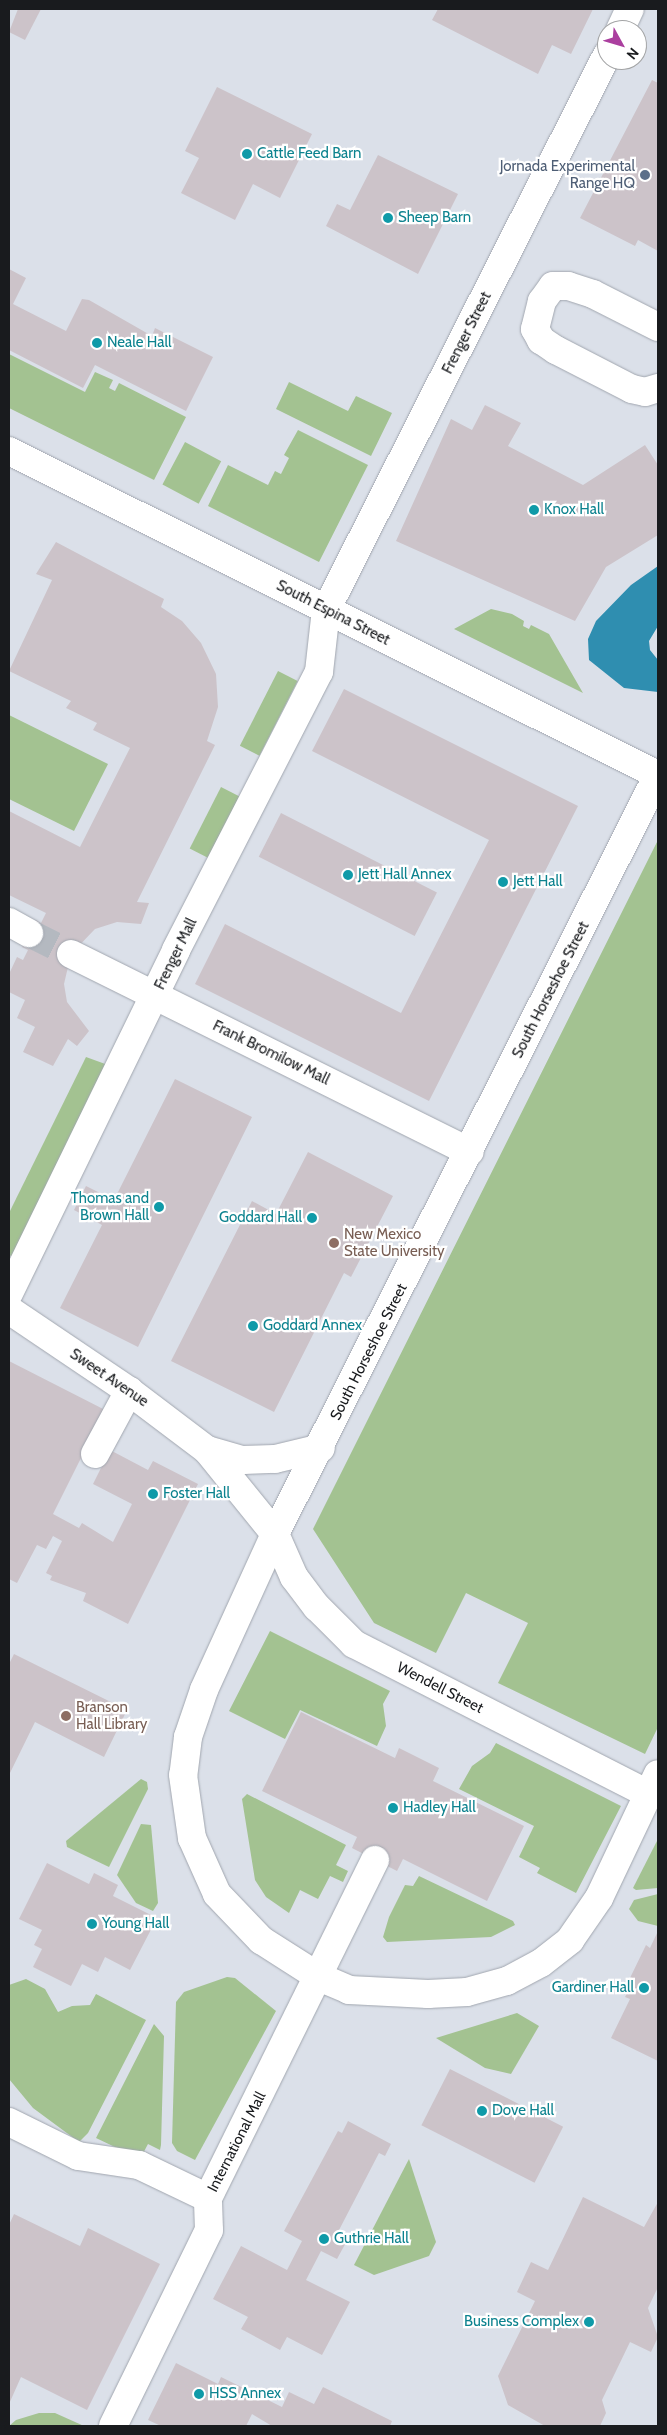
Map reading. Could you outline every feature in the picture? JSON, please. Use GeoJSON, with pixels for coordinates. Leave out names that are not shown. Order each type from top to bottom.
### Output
{"type":"FeatureCollection","features":[{"type":"Feature","properties":{"kind":"street","name":"Frenger Street"},"geometry":{"type":"LineString","coordinates":[[326,610],[599,70]]}},
{"type":"Feature","properties":{"kind":"street"},"geometry":{"type":"LineString","coordinates":[[658,327],[593,294],[568,286],[553,286],[542,301],[535,329],[541,340],[556,350],[632,389],[645,392],[658,388]]}},
{"type":"Feature","properties":{"kind":"street","name":"South Espina Street"},"geometry":{"type":"LineString","coordinates":[[9,451],[658,775]]}},
{"type":"Feature","properties":{"kind":"street","name":"Frenger Mall"},"geometry":{"type":"LineString","coordinates":[[9,1293],[155,996],[320,672],[326,610]]}},
{"type":"Feature","properties":{"kind":"street","name":"South Horseshoe Street"},"geometry":{"type":"LineString","coordinates":[[653,1784],[599,1898],[570,1940],[541,1963],[499,1984],[466,1992],[428,1994],[349,1990],[319,1977],[261,1940],[217,1894],[192,1838],[182,1775],[188,1737],[204,1690],[275,1534],[321,1448],[658,775]]}},
{"type":"Feature","properties":{"kind":"street","name":"Frank Bromilow Mall"},"geometry":{"type":"LineString","coordinates":[[71,954],[470,1152]]}},
{"type":"Feature","properties":{"kind":"street","name":"Sweet Avenue"},"geometry":{"type":"LineString","coordinates":[[9,1310],[129,1391],[207,1450],[275,1534]]}},
{"type":"Feature","properties":{"kind":"street"},"geometry":{"type":"LineString","coordinates":[[95,1454],[129,1391]]}},
{"type":"Feature","properties":{"kind":"street","name":"Sweet Avenue"},"geometry":{"type":"LineString","coordinates":[[207,1450],[244,1460],[275,1459],[321,1448]]}},
{"type":"Feature","properties":{"kind":"street","name":"Wendell Street"},"geometry":{"type":"LineString","coordinates":[[275,1534],[294,1577],[336,1629],[354,1644],[653,1784]]}},
{"type":"Feature","properties":{"kind":"street","name":"International Mall"},"geometry":{"type":"LineString","coordinates":[[113,2426],[210,2230],[208,2198],[319,1977],[375,1860]]}},
{"type":"Feature","properties":{"kind":"street"},"geometry":{"type":"LineString","coordinates":[[9,2122],[78,2156],[139,2165],[208,2198]]}},
{"type":"Feature","properties":{"kind":"green space"},"geometry":{"type":"Polygon","coordinates":[[[9,354],[85,392],[95,372],[113,380],[109,388],[115,391],[119,383],[186,417],[154,480],[9,408],[9,354]]]}},
{"type":"Feature","properties":{"kind":"green space"},"geometry":{"type":"Polygon","coordinates":[[[289,382],[348,411],[356,396],[392,413],[371,456],[276,409],[289,382]]]}},
{"type":"Feature","properties":{"kind":"green space"},"geometry":{"type":"Polygon","coordinates":[[[298,430],[368,465],[319,562],[208,506],[228,465],[268,485],[275,471],[281,474],[289,458],[284,455],[298,430]]]}},
{"type":"Feature","properties":{"kind":"green space"},"geometry":{"type":"Polygon","coordinates":[[[185,442],[221,461],[199,504],[162,484],[185,442]]]}},
{"type":"Feature","properties":{"kind":"green space"},"geometry":{"type":"Polygon","coordinates":[[[491,609],[512,614],[524,621],[523,626],[529,629],[531,625],[549,634],[583,693],[454,629],[491,609]]]}},
{"type":"Feature","properties":{"kind":"green space"},"geometry":{"type":"Polygon","coordinates":[[[278,671],[298,681],[259,756],[240,746],[278,671]]]}},
{"type":"Feature","properties":{"kind":"green space"},"geometry":{"type":"Polygon","coordinates":[[[9,715],[108,764],[74,831],[9,799],[9,715]]]}},
{"type":"Feature","properties":{"kind":"green space"},"geometry":{"type":"Polygon","coordinates":[[[221,787],[241,797],[209,858],[190,848],[221,787]]]}},
{"type":"Feature","properties":{"kind":"green space"},"geometry":{"type":"Polygon","coordinates":[[[658,840],[658,1727],[645,1754],[498,1683],[528,1623],[466,1593],[436,1653],[374,1623],[313,1529],[658,840]]]}},
{"type":"Feature","properties":{"kind":"green space"},"geometry":{"type":"Polygon","coordinates":[[[86,1057],[108,1065],[13,1257],[9,1255],[9,1213],[86,1057]]]}},
{"type":"Feature","properties":{"kind":"green space"},"geometry":{"type":"Polygon","coordinates":[[[270,1631],[390,1691],[383,1704],[386,1726],[377,1746],[300,1710],[285,1739],[229,1711],[270,1631]]]}},
{"type":"Feature","properties":{"kind":"green space"},"geometry":{"type":"Polygon","coordinates":[[[496,1743],[621,1806],[576,1893],[537,1873],[540,1868],[519,1857],[534,1826],[459,1789],[472,1766],[490,1753],[496,1743]]]}},
{"type":"Feature","properties":{"kind":"green space"},"geometry":{"type":"Polygon","coordinates":[[[141,1779],[147,1782],[148,1789],[109,1867],[67,1847],[66,1841],[141,1779]]]}},
{"type":"Feature","properties":{"kind":"green space"},"geometry":{"type":"Polygon","coordinates":[[[247,1794],[346,1845],[336,1865],[348,1871],[343,1882],[330,1876],[318,1899],[300,1890],[289,1913],[266,1897],[255,1880],[242,1799],[247,1794]]]}},
{"type":"Feature","properties":{"kind":"green space"},"geometry":{"type":"Polygon","coordinates":[[[141,1824],[151,1825],[158,1903],[153,1911],[136,1903],[117,1875],[141,1824]]]}},
{"type":"Feature","properties":{"kind":"green space"},"geometry":{"type":"Polygon","coordinates":[[[658,1839],[658,1888],[636,1890],[633,1888],[658,1839]]]}},
{"type":"Feature","properties":{"kind":"green space"},"geometry":{"type":"Polygon","coordinates":[[[419,1876],[513,1921],[515,1925],[491,1937],[387,1942],[383,1937],[389,1917],[405,1885],[413,1886],[419,1876]]]}},
{"type":"Feature","properties":{"kind":"green space"},"geometry":{"type":"Polygon","coordinates":[[[658,1894],[658,1926],[638,1921],[629,1909],[634,1900],[658,1894]]]}},
{"type":"Feature","properties":{"kind":"green space"},"geometry":{"type":"Polygon","coordinates":[[[227,1977],[235,1978],[276,2011],[195,2160],[177,2151],[172,2143],[176,2002],[184,1992],[227,1977]]]}},
{"type":"Feature","properties":{"kind":"green space"},"geometry":{"type":"Polygon","coordinates":[[[26,1979],[45,1989],[58,2012],[72,2006],[90,2005],[96,1994],[146,2020],[88,2133],[79,2142],[33,2108],[9,2079],[9,1985],[26,1979]]]}},
{"type":"Feature","properties":{"kind":"green space"},"geometry":{"type":"Polygon","coordinates":[[[517,2013],[539,2026],[511,2074],[485,2068],[436,2038],[517,2013]]]}},
{"type":"Feature","properties":{"kind":"green space"},"geometry":{"type":"Polygon","coordinates":[[[154,2024],[164,2036],[161,2145],[160,2150],[148,2144],[140,2159],[96,2138],[154,2024]]]}},
{"type":"Feature","properties":{"kind":"green space"},"geometry":{"type":"Polygon","coordinates":[[[409,2159],[436,2242],[429,2256],[374,2275],[354,2265],[409,2159]]]}},
{"type":"Feature","properties":{"kind":"green space"},"geometry":{"type":"Polygon","coordinates":[[[39,2413],[55,2413],[84,2426],[9,2426],[16,2420],[39,2413]]]}},
{"type":"Feature","properties":{"kind":"water"},"geometry":{"type":"Polygon","coordinates":[[[658,566],[658,626],[649,641],[650,650],[658,660],[658,692],[624,688],[589,660],[588,639],[596,621],[631,585],[658,566]]]}},
{"type":"Feature","properties":{"kind":"building"},"geometry":{"type":"Polygon","coordinates":[[[18,9],[41,9],[25,40],[9,32],[18,9]]]}},
{"type":"Feature","properties":{"kind":"building"},"geometry":{"type":"Polygon","coordinates":[[[438,9],[593,9],[571,54],[552,45],[538,74],[432,20],[438,9]]]}},
{"type":"Feature","properties":{"kind":"building"},"geometry":{"type":"Polygon","coordinates":[[[652,80],[658,83],[658,251],[638,240],[635,246],[580,218],[652,80]]]}},
{"type":"Feature","properties":{"kind":"building","name":"Cattle Feed Barn"},"geometry":{"type":"Polygon","coordinates":[[[217,87],[312,134],[280,198],[253,184],[235,220],[181,193],[199,158],[185,151],[217,87]]]}},
{"type":"Feature","properties":{"kind":"building","name":"Sheep Barn"},"geometry":{"type":"Polygon","coordinates":[[[378,155],[458,194],[418,274],[326,226],[337,204],[350,210],[378,155]]]}},
{"type":"Feature","properties":{"kind":"building","name":"Neale Hall"},"geometry":{"type":"Polygon","coordinates":[[[9,269],[26,278],[13,304],[66,331],[82,299],[89,300],[152,336],[155,328],[213,357],[186,411],[95,365],[83,388],[9,350],[9,269]]]}},
{"type":"Feature","properties":{"kind":"building","name":"Knox Hall"},"geometry":{"type":"Polygon","coordinates":[[[485,405],[521,423],[508,446],[583,485],[645,445],[658,465],[658,535],[606,567],[575,621],[396,541],[451,419],[472,430],[485,405]]]}},
{"type":"Feature","properties":{"kind":"building"},"geometry":{"type":"Polygon","coordinates":[[[56,542],[164,599],[161,607],[182,621],[201,643],[216,674],[218,707],[207,741],[215,745],[137,902],[149,903],[141,924],[117,922],[95,929],[71,954],[64,984],[67,1002],[89,1031],[77,1046],[68,1039],[53,1066],[23,1052],[35,1027],[17,1018],[25,1000],[9,992],[9,974],[17,957],[23,960],[28,950],[22,947],[36,920],[41,923],[46,913],[9,895],[9,811],[80,847],[130,748],[93,730],[97,723],[66,708],[71,701],[9,671],[52,580],[36,574],[56,542]]]}},
{"type":"Feature","properties":{"kind":"building","name":"Jett Hall"},"geometry":{"type":"Polygon","coordinates":[[[344,689],[578,806],[429,1101],[195,984],[225,924],[401,1013],[489,840],[312,751],[344,689]]]}},
{"type":"Feature","properties":{"kind":"building","name":"Jett Hall Annex"},"geometry":{"type":"Polygon","coordinates":[[[281,813],[437,892],[415,936],[259,857],[281,813]]]}},
{"type":"Feature","properties":{"kind":"building","name":"Thomas and Brown Hall"},"geometry":{"type":"Polygon","coordinates":[[[175,1079],[252,1117],[138,1347],[60,1308],[102,1225],[74,1210],[86,1186],[114,1200],[175,1079]]]}},
{"type":"Feature","properties":{"kind":"building","name":"Goddard Annex"},"geometry":{"type":"Polygon","coordinates":[[[308,1152],[393,1196],[351,1277],[344,1273],[274,1412],[171,1361],[252,1201],[276,1214],[308,1152]]]}},
{"type":"Feature","properties":{"kind":"building","name":"Foster Hall"},"geometry":{"type":"Polygon","coordinates":[[[9,1361],[111,1413],[86,1461],[81,1458],[53,1514],[79,1528],[82,1523],[113,1542],[132,1504],[93,1484],[110,1450],[148,1470],[153,1461],[198,1484],[128,1624],[83,1601],[86,1593],[50,1580],[52,1576],[46,1573],[62,1541],[53,1536],[46,1549],[37,1545],[17,1583],[9,1579],[9,1361]]]}},
{"type":"Feature","properties":{"kind":"building","name":"Branson Hall Library"},"geometry":{"type":"Polygon","coordinates":[[[14,1654],[127,1710],[104,1757],[35,1722],[9,1775],[9,1664],[14,1654]]]}},
{"type":"Feature","properties":{"kind":"building","name":"Hadley Hall"},"geometry":{"type":"Polygon","coordinates":[[[301,1712],[395,1758],[399,1748],[439,1768],[433,1781],[524,1826],[487,1901],[403,1859],[397,1871],[352,1848],[357,1837],[262,1791],[301,1712]]]}},
{"type":"Feature","properties":{"kind":"building","name":"Young Hall"},"geometry":{"type":"Polygon","coordinates":[[[47,1863],[89,1884],[94,1873],[118,1885],[113,1896],[157,1918],[130,1970],[105,1957],[98,1972],[82,1964],[71,1986],[33,1967],[42,1949],[34,1945],[42,1930],[19,1919],[47,1863]]]}},
{"type":"Feature","properties":{"kind":"building","name":"Gardiner Hall"},"geometry":{"type":"Polygon","coordinates":[[[658,1931],[658,2061],[611,2038],[630,1999],[625,1997],[634,1980],[630,1978],[646,1945],[650,1948],[658,1931]]]}},
{"type":"Feature","properties":{"kind":"building","name":"Dove Hall"},"geometry":{"type":"Polygon","coordinates":[[[450,2069],[563,2127],[535,2183],[421,2125],[450,2069]]]}},
{"type":"Feature","properties":{"kind":"building","name":"Guthrie Hall"},"geometry":{"type":"Polygon","coordinates":[[[348,2121],[391,2144],[385,2156],[379,2153],[338,2232],[349,2237],[337,2259],[321,2251],[306,2280],[350,2302],[322,2355],[287,2337],[280,2350],[241,2329],[248,2317],[213,2299],[241,2246],[287,2270],[302,2241],[284,2231],[338,2131],[342,2133],[348,2121]]]}},
{"type":"Feature","properties":{"kind":"building","name":"Business Complex"},"geometry":{"type":"Polygon","coordinates":[[[583,2197],[644,2227],[658,2202],[658,2287],[648,2308],[658,2337],[651,2352],[630,2342],[602,2400],[606,2413],[600,2426],[545,2426],[508,2405],[498,2376],[535,2301],[517,2292],[531,2262],[548,2270],[583,2197]]]}},
{"type":"Feature","properties":{"kind":"building"},"geometry":{"type":"Polygon","coordinates":[[[14,2214],[80,2246],[88,2228],[160,2264],[87,2410],[21,2377],[9,2404],[9,2225],[14,2214]]]}},
{"type":"Feature","properties":{"kind":"building"},"geometry":{"type":"Polygon","coordinates":[[[176,2363],[218,2384],[221,2377],[282,2407],[289,2392],[314,2404],[323,2387],[392,2421],[390,2426],[272,2426],[252,2414],[246,2426],[161,2426],[148,2420],[176,2363]]]}},
{"type":"Feature","properties":{"kind":"tunnel"},"geometry":{"type":"LineString","coordinates":[[29,933],[71,954]]}},
{"type":"Feature","properties":{"kind":"place","name":"Cattle Feed Barn"},"geometry":{"type":"Point","coordinates":[247,154]}},
{"type":"Feature","properties":{"kind":"place","name":"Jornada Experimental Range HQ"},"geometry":{"type":"Point","coordinates":[645,175]}},
{"type":"Feature","properties":{"kind":"place","name":"Sheep Barn"},"geometry":{"type":"Point","coordinates":[388,218]}},
{"type":"Feature","properties":{"kind":"place","name":"Neale Hall"},"geometry":{"type":"Point","coordinates":[97,343]}},
{"type":"Feature","properties":{"kind":"place","name":"Knox Hall"},"geometry":{"type":"Point","coordinates":[534,510]}},
{"type":"Feature","properties":{"kind":"place","name":"Jett Hall Annex"},"geometry":{"type":"Point","coordinates":[348,875]}},
{"type":"Feature","properties":{"kind":"place","name":"Jett Hall"},"geometry":{"type":"Point","coordinates":[503,882]}},
{"type":"Feature","properties":{"kind":"place","name":"Thomas and Brown Hall"},"geometry":{"type":"Point","coordinates":[159,1207]}},
{"type":"Feature","properties":{"kind":"place","name":"Goddard Hall"},"geometry":{"type":"Point","coordinates":[312,1218]}},
{"type":"Feature","properties":{"kind":"place","name":"New Mexico State University"},"geometry":{"type":"Point","coordinates":[334,1243]}},
{"type":"Feature","properties":{"kind":"place","name":"Goddard Annex"},"geometry":{"type":"Point","coordinates":[253,1326]}},
{"type":"Feature","properties":{"kind":"place","name":"Foster Hall"},"geometry":{"type":"Point","coordinates":[153,1494]}},
{"type":"Feature","properties":{"kind":"place","name":"Branson Hall Library"},"geometry":{"type":"Point","coordinates":[66,1716]}},
{"type":"Feature","properties":{"kind":"place","name":"Hadley Hall"},"geometry":{"type":"Point","coordinates":[393,1808]}},
{"type":"Feature","properties":{"kind":"place","name":"Young Hall"},"geometry":{"type":"Point","coordinates":[92,1924]}},
{"type":"Feature","properties":{"kind":"place","name":"Gardiner Hall"},"geometry":{"type":"Point","coordinates":[644,1988]}},
{"type":"Feature","properties":{"kind":"place","name":"Dove Hall"},"geometry":{"type":"Point","coordinates":[482,2111]}},
{"type":"Feature","properties":{"kind":"place","name":"Guthrie Hall"},"geometry":{"type":"Point","coordinates":[324,2239]}},
{"type":"Feature","properties":{"kind":"place","name":"Business Complex"},"geometry":{"type":"Point","coordinates":[589,2322]}},
{"type":"Feature","properties":{"kind":"place","name":"HSS Annex"},"geometry":{"type":"Point","coordinates":[199,2394]}}]}
